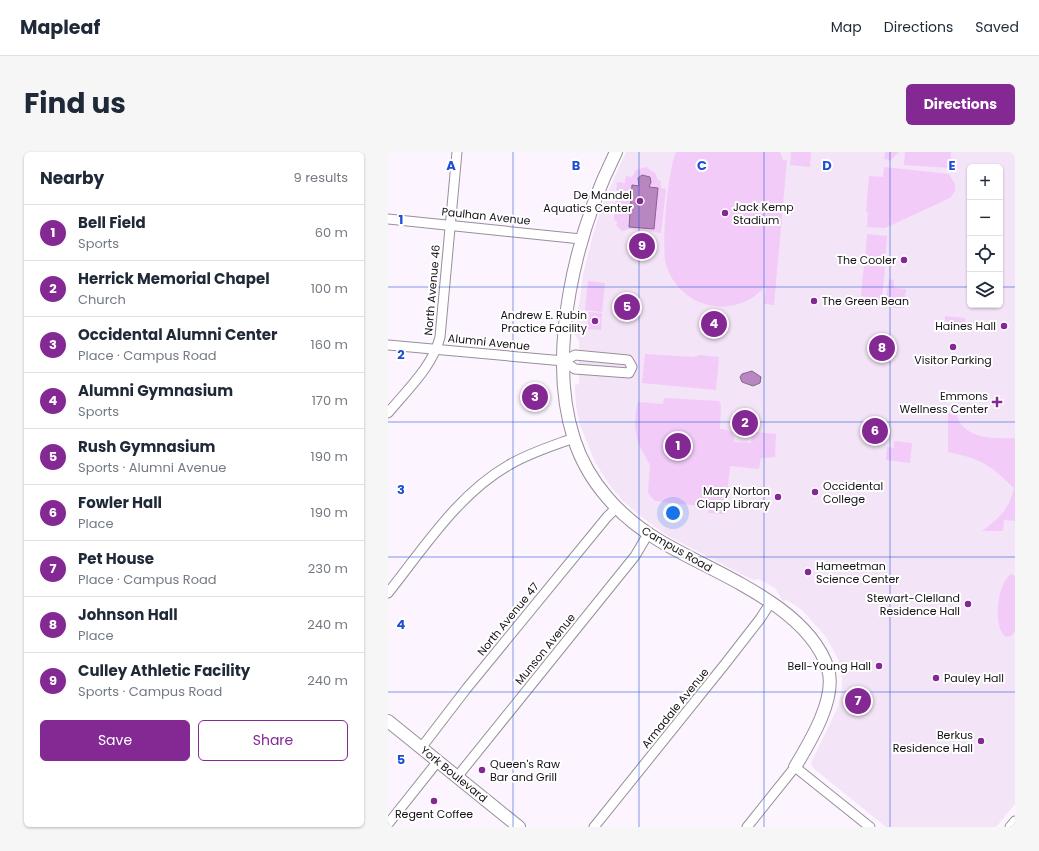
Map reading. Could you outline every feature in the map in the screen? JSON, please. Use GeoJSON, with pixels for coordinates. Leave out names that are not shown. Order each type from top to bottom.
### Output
{"type":"FeatureCollection","features":[{"type":"Feature","properties":{"kind":"street","name":"North Avenue 46"},"geometry":{"type":"LineString","coordinates":[[388,413],[431,360],[437,348],[440,337],[457,152]]}},
{"type":"Feature","properties":{"kind":"street","name":"Campus Road"},"geometry":{"type":"LineString","coordinates":[[616,152],[598,191],[581,239],[570,293],[564,361],[567,404],[574,438],[590,474],[616,508],[633,524],[648,534],[771,602],[805,632],[822,654],[828,670],[830,682],[825,705],[795,767],[747,827]]}},
{"type":"Feature","properties":{"kind":"street","name":"Paulhan Avenue"},"geometry":{"type":"LineString","coordinates":[[388,219],[450,224],[581,239]]}},
{"type":"Feature","properties":{"kind":"street","name":"Alumni Avenue"},"geometry":{"type":"LineString","coordinates":[[388,345],[437,348],[564,361],[575,369],[629,373],[632,367],[628,360],[582,355],[575,355],[564,361]]}},
{"type":"Feature","properties":{"kind":"street"},"geometry":{"type":"LineString","coordinates":[[388,593],[450,516],[475,489],[508,465],[526,456],[574,438]]}},
{"type":"Feature","properties":{"kind":"street","name":"North Avenue 47"},"geometry":{"type":"LineString","coordinates":[[421,748],[467,688],[616,508]]}},
{"type":"Feature","properties":{"kind":"street","name":"Munson Avenue"},"geometry":{"type":"LineString","coordinates":[[457,777],[635,556],[648,534]]}},
{"type":"Feature","properties":{"kind":"street","name":"Armadale Avenue"},"geometry":{"type":"LineString","coordinates":[[594,827],[752,630],[771,602]]}},
{"type":"Feature","properties":{"kind":"street","name":"York Boulevard"},"geometry":{"type":"LineString","coordinates":[[388,721],[519,827]]}},
{"type":"Feature","properties":{"kind":"street"},"geometry":{"type":"LineString","coordinates":[[388,824],[438,761]]}},
{"type":"Feature","properties":{"kind":"street"},"geometry":{"type":"LineString","coordinates":[[795,767],[870,827]]}},
{"type":"Feature","properties":{"kind":"street"},"geometry":{"type":"LineString","coordinates":[[1010,827],[1015,821]]}},
{"type":"Feature","properties":{"kind":"shaded area","name":"Occidental College"},"geometry":{"type":"Polygon","coordinates":[[[626,152],[1015,152],[1015,804],[996,827],[886,827],[813,768],[811,763],[838,707],[842,689],[842,678],[838,659],[826,637],[802,610],[787,600],[783,601],[775,588],[759,579],[753,580],[668,536],[623,501],[608,483],[595,462],[580,425],[576,406],[575,385],[579,384],[579,341],[575,335],[583,275],[602,205],[626,152]]]}},
{"type":"Feature","properties":{"kind":"shaded area","name":"Jack Kemp Stadium"},"geometry":{"type":"Polygon","coordinates":[[[676,152],[780,152],[783,160],[787,160],[774,305],[764,304],[766,286],[747,301],[732,306],[720,307],[696,301],[677,286],[666,264],[664,242],[670,174],[676,152]]]}},
{"type":"Feature","properties":{"kind":"shaded area"},"geometry":{"type":"Polygon","coordinates":[[[791,152],[811,152],[810,167],[790,165],[791,152]]]}},
{"type":"Feature","properties":{"kind":"shaded area"},"geometry":{"type":"Polygon","coordinates":[[[885,152],[899,152],[889,162],[889,160],[884,159],[885,152]]]}},
{"type":"Feature","properties":{"kind":"shaded area"},"geometry":{"type":"Polygon","coordinates":[[[905,152],[951,152],[950,168],[904,165],[905,152]]]}},
{"type":"Feature","properties":{"kind":"shaded area","name":"De Mandel Aquatics Center"},"geometry":{"type":"Polygon","coordinates":[[[646,167],[655,173],[658,180],[661,181],[661,188],[666,189],[661,233],[629,229],[622,231],[616,225],[618,222],[614,220],[617,182],[625,183],[626,176],[632,177],[636,170],[646,167]]]}},
{"type":"Feature","properties":{"kind":"shaded area"},"geometry":{"type":"Polygon","coordinates":[[[884,167],[949,174],[955,184],[955,191],[950,198],[885,228],[867,227],[868,212],[866,212],[869,176],[883,177],[884,167]]]}},
{"type":"Feature","properties":{"kind":"shaded area"},"geometry":{"type":"Polygon","coordinates":[[[642,175],[650,177],[651,182],[649,187],[658,188],[654,229],[629,227],[632,185],[639,186],[638,178],[642,175]]]}},
{"type":"Feature","properties":{"kind":"shaded area"},"geometry":{"type":"Polygon","coordinates":[[[867,234],[887,236],[885,260],[865,259],[867,234]]]}},
{"type":"Feature","properties":{"kind":"shaded area"},"geometry":{"type":"Polygon","coordinates":[[[864,265],[885,267],[882,298],[872,307],[868,306],[868,297],[861,296],[864,265]]]}},
{"type":"Feature","properties":{"kind":"shaded area"},"geometry":{"type":"Polygon","coordinates":[[[889,279],[894,280],[894,288],[906,289],[904,308],[893,308],[886,298],[889,279]]]}},
{"type":"Feature","properties":{"kind":"shaded area"},"geometry":{"type":"Polygon","coordinates":[[[588,281],[605,283],[602,312],[585,310],[588,281]]]}},
{"type":"Feature","properties":{"kind":"shaded area","name":"Andrew E. Rubin Practice Facility"},"geometry":{"type":"Polygon","coordinates":[[[589,312],[602,313],[601,330],[587,329],[589,312]]]}},
{"type":"Feature","properties":{"kind":"shaded area"},"geometry":{"type":"Polygon","coordinates":[[[945,316],[965,318],[965,328],[945,321],[945,316]]]}},
{"type":"Feature","properties":{"kind":"shaded area"},"geometry":{"type":"Polygon","coordinates":[[[645,354],[693,357],[700,355],[719,357],[716,390],[642,383],[645,354]]]}},
{"type":"Feature","properties":{"kind":"shaded area"},"geometry":{"type":"Polygon","coordinates":[[[752,371],[761,377],[760,383],[753,386],[742,382],[740,377],[742,374],[752,371]]]}},
{"type":"Feature","properties":{"kind":"shaded area"},"geometry":{"type":"Polygon","coordinates":[[[664,398],[719,401],[721,406],[720,429],[731,432],[734,435],[734,442],[751,443],[752,435],[756,432],[776,434],[775,457],[761,458],[759,469],[730,466],[725,514],[708,513],[709,507],[655,501],[648,493],[650,465],[638,443],[635,427],[636,411],[638,402],[663,404],[664,398]]]}},
{"type":"Feature","properties":{"kind":"shaded area"},"geometry":{"type":"Polygon","coordinates":[[[948,409],[956,410],[958,420],[963,427],[970,432],[987,437],[1015,438],[1015,521],[1004,520],[1003,531],[982,531],[994,522],[1003,512],[1009,502],[1014,488],[992,468],[985,464],[969,457],[948,452],[948,409]]]}},
{"type":"Feature","properties":{"kind":"shaded area"},"geometry":{"type":"Polygon","coordinates":[[[894,441],[912,443],[910,463],[886,460],[887,447],[894,448],[894,441]]]}},
{"type":"Feature","properties":{"kind":"shaded area"},"geometry":{"type":"Polygon","coordinates":[[[1011,574],[1015,576],[1015,631],[1011,636],[1006,637],[999,625],[998,606],[1002,586],[1011,574]]]}},
{"type":"Feature","properties":{"kind":"place","name":"De Mandel Aquatics Center"},"geometry":{"type":"Point","coordinates":[640,201]}},
{"type":"Feature","properties":{"kind":"place","name":"Jack Kemp Stadium"},"geometry":{"type":"Point","coordinates":[725,213]}},
{"type":"Feature","properties":{"kind":"place","name":"Culley Athletic Facility"},"geometry":{"type":"Point","coordinates":[642,246]}},
{"type":"Feature","properties":{"kind":"place","name":"The Cooler"},"geometry":{"type":"Point","coordinates":[904,260]}},
{"type":"Feature","properties":{"kind":"place","name":"The Green Bean"},"geometry":{"type":"Point","coordinates":[814,301]}},
{"type":"Feature","properties":{"kind":"place","name":"Rush Gymnasium"},"geometry":{"type":"Point","coordinates":[627,307]}},
{"type":"Feature","properties":{"kind":"place","name":"Andrew E. Rubin Practice Facility"},"geometry":{"type":"Point","coordinates":[595,321]}},
{"type":"Feature","properties":{"kind":"place","name":"Alumni Gymnasium"},"geometry":{"type":"Point","coordinates":[714,324]}},
{"type":"Feature","properties":{"kind":"place","name":"Haines Hall"},"geometry":{"type":"Point","coordinates":[1004,326]}},
{"type":"Feature","properties":{"kind":"place","name":"Visitor Parking"},"geometry":{"type":"Point","coordinates":[953,347]}},
{"type":"Feature","properties":{"kind":"place","name":"Johnson Hall"},"geometry":{"type":"Point","coordinates":[882,348]}},
{"type":"Feature","properties":{"kind":"place","name":"Occidental Alumni Center"},"geometry":{"type":"Point","coordinates":[535,397]}},
{"type":"Feature","properties":{"kind":"place","name":"Emmons Wellness Center"},"geometry":{"type":"Point","coordinates":[997,402]}},
{"type":"Feature","properties":{"kind":"place","name":"Herrick Memorial Chapel"},"geometry":{"type":"Point","coordinates":[745,423]}},
{"type":"Feature","properties":{"kind":"place","name":"Fowler Hall"},"geometry":{"type":"Point","coordinates":[875,431]}},
{"type":"Feature","properties":{"kind":"place","name":"Bell Field"},"geometry":{"type":"Point","coordinates":[678,446]}},
{"type":"Feature","properties":{"kind":"place","name":"Occidental College"},"geometry":{"type":"Point","coordinates":[815,492]}},
{"type":"Feature","properties":{"kind":"place","name":"Mary Norton Clapp Library"},"geometry":{"type":"Point","coordinates":[778,497]}},
{"type":"Feature","properties":{"kind":"place","name":"Hameetman Science Center"},"geometry":{"type":"Point","coordinates":[808,572]}},
{"type":"Feature","properties":{"kind":"place","name":"Stewart-Clelland Residence Hall"},"geometry":{"type":"Point","coordinates":[968,604]}},
{"type":"Feature","properties":{"kind":"place","name":"Bell-Young Hall"},"geometry":{"type":"Point","coordinates":[879,666]}},
{"type":"Feature","properties":{"kind":"place","name":"Pauley Hall"},"geometry":{"type":"Point","coordinates":[936,678]}},
{"type":"Feature","properties":{"kind":"place","name":"Pet House"},"geometry":{"type":"Point","coordinates":[858,701]}},
{"type":"Feature","properties":{"kind":"place","name":"Berkus Residence Hall"},"geometry":{"type":"Point","coordinates":[981,741]}},
{"type":"Feature","properties":{"kind":"place","name":"Queen's Raw Bar and Grill"},"geometry":{"type":"Point","coordinates":[482,770]}},
{"type":"Feature","properties":{"kind":"place","name":"Regent Coffee"},"geometry":{"type":"Point","coordinates":[434,801]}}]}
